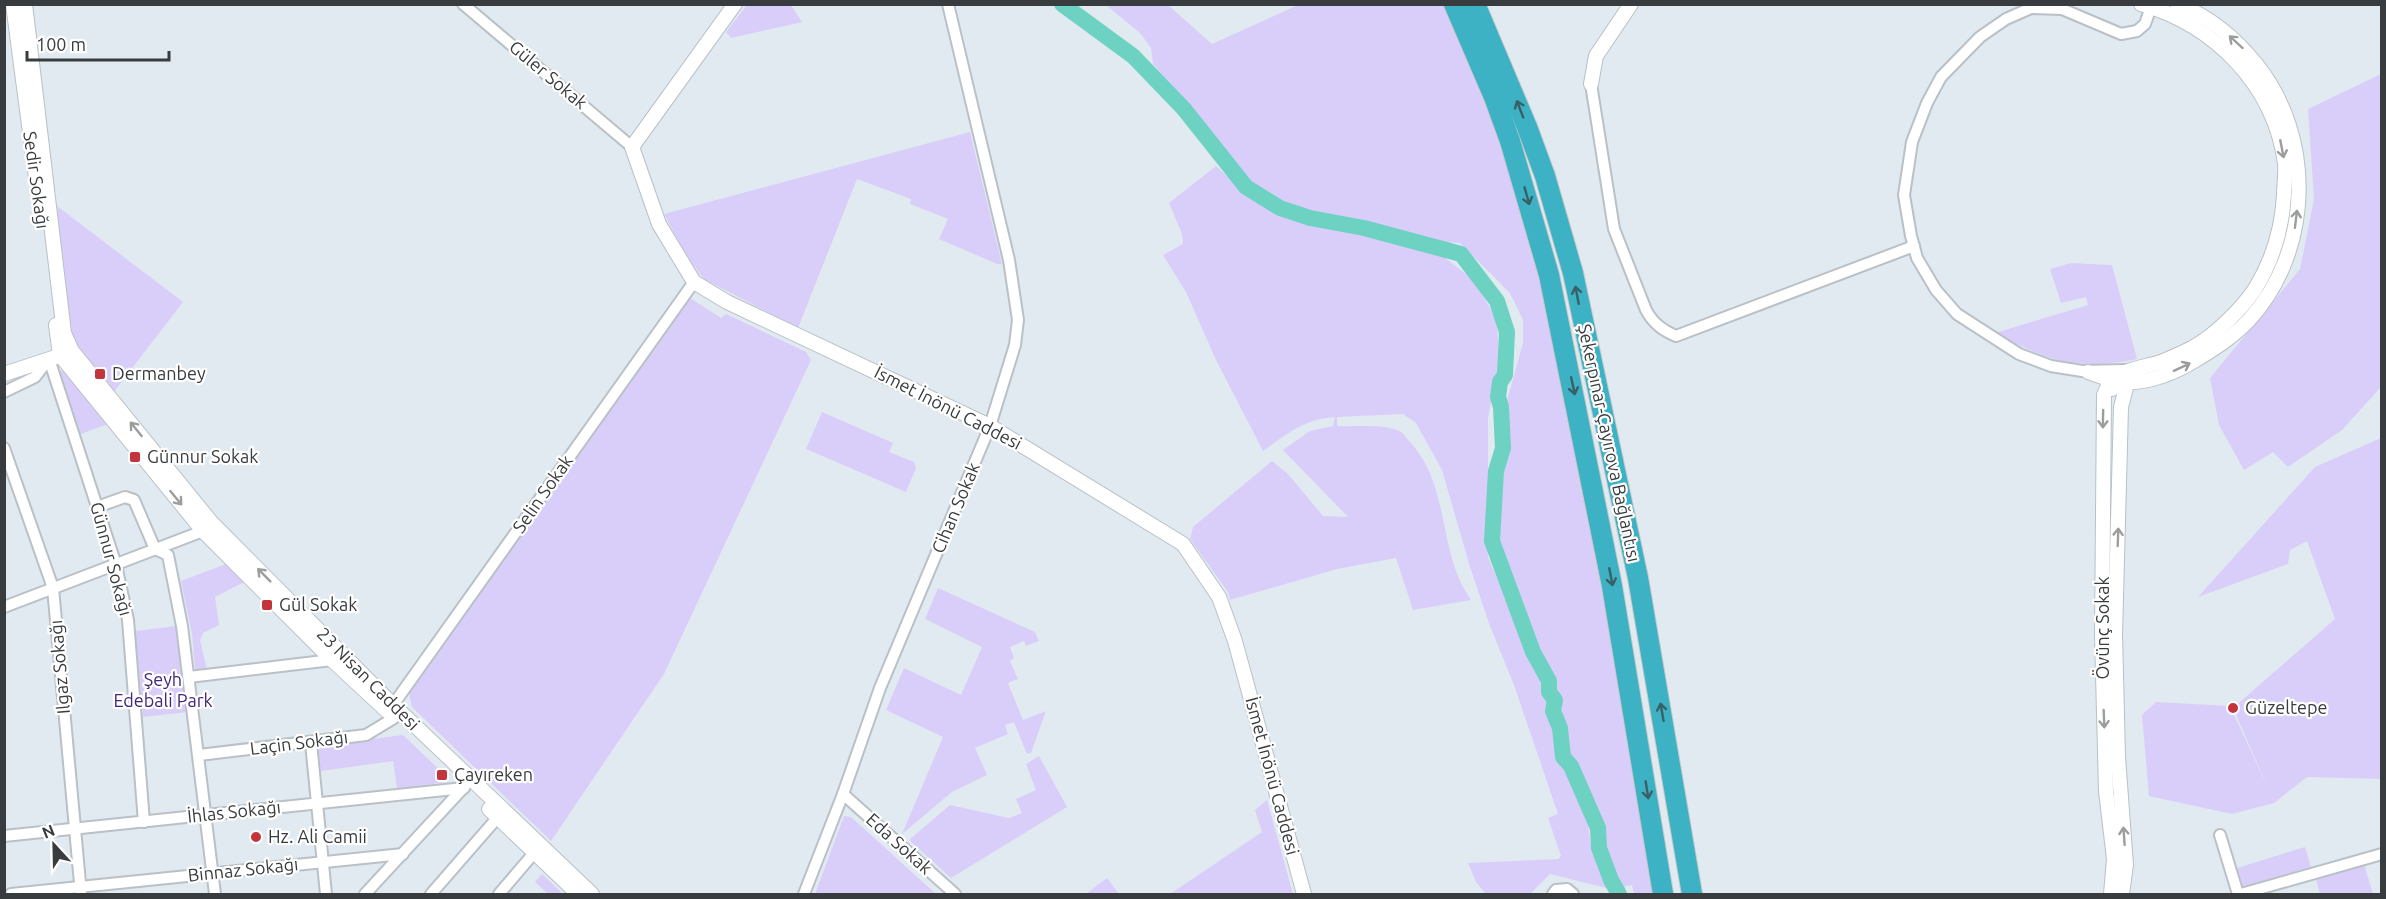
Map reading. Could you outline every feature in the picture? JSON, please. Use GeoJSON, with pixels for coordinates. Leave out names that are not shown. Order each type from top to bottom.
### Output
{"type":"FeatureCollection","features":[{"type":"Feature","properties":{"kind":"highway","name":"Şekerpınar-Çayırova Bağlantısı"},"geometry":{"type":"LineString","coordinates":[[1454,4],[1490,86],[1523,183],[1549,275],[1614,596],[1663,894]]}},
{"type":"Feature","properties":{"kind":"highway","name":"Şekerpınar-Çayırova Bağlantısı"},"geometry":{"type":"LineString","coordinates":[[1476,4],[1531,137],[1573,273],[1638,578],[1692,894]]}},
{"type":"Feature","properties":{"kind":"highway"},"geometry":{"type":"LineString","coordinates":[[1670,755],[1704,894]]}},
{"type":"Feature","properties":{"kind":"street","name":"Sedir Sokağı"},"geometry":{"type":"LineString","coordinates":[[13,4],[60,355]]}},
{"type":"Feature","properties":{"kind":"street"},"geometry":{"type":"LineString","coordinates":[[4,392],[35,377],[60,355],[64,333],[25,4]]}},
{"type":"Feature","properties":{"kind":"street","name":"Güler Sokak"},"geometry":{"type":"LineString","coordinates":[[463,4],[632,147]]}},
{"type":"Feature","properties":{"kind":"street"},"geometry":{"type":"LineString","coordinates":[[632,147],[735,4]]}},
{"type":"Feature","properties":{"kind":"street","name":"Cihan Sokak"},"geometry":{"type":"LineString","coordinates":[[804,894],[843,794],[880,688],[990,426],[1015,345],[1018,320],[1009,260],[948,4]]}},
{"type":"Feature","properties":{"kind":"street"},"geometry":{"type":"LineString","coordinates":[[1631,4],[1596,56],[1591,84],[1614,229],[1651,320],[1664,331],[1676,336],[1914,246]]}},
{"type":"Feature","properties":{"kind":"street"},"geometry":{"type":"LineString","coordinates":[[2126,377],[2192,348],[2218,330],[2253,291],[2269,264],[2282,224],[2285,166],[2280,138],[2262,94],[2223,46],[2190,24],[2146,6],[2145,24],[2137,31],[2121,34],[2062,9],[2031,8],[2006,19],[1972,45],[1941,77],[1927,103],[1912,142],[1904,195],[1917,258],[1936,290],[1957,314],[2019,354],[2051,366],[2126,377],[2155,378],[2183,368],[2219,347],[2249,319],[2277,279],[2294,236],[2300,183],[2293,135],[2284,108],[2271,83],[2238,43],[2194,11],[2177,4]]}},
{"type":"Feature","properties":{"kind":"street","name":"İsmet İnönü Caddesi"},"geometry":{"type":"LineString","coordinates":[[632,147],[659,224],[694,282],[727,302],[990,426],[1183,544],[1219,597],[1235,641],[1304,894]]}},
{"type":"Feature","properties":{"kind":"street","name":"Selin Sokak"},"geometry":{"type":"LineString","coordinates":[[393,711],[694,282]]}},
{"type":"Feature","properties":{"kind":"street"},"geometry":{"type":"LineString","coordinates":[[4,374],[60,355]]}},
{"type":"Feature","properties":{"kind":"street","name":"Günnur Sokağı"},"geometry":{"type":"LineString","coordinates":[[60,355],[97,507],[116,565],[128,620],[144,822]]}},
{"type":"Feature","properties":{"kind":"street","name":"23 Nisan Caddesi"},"geometry":{"type":"LineString","coordinates":[[60,355],[203,531],[332,660],[393,711],[592,894]]}},
{"type":"Feature","properties":{"kind":"street","name":"23 Nisan Caddesi"},"geometry":{"type":"LineString","coordinates":[[60,355],[211,522],[465,787],[574,893]]}},
{"type":"Feature","properties":{"kind":"street"},"geometry":{"type":"LineString","coordinates":[[2088,372],[2105,378],[2118,397],[2121,407]]}},
{"type":"Feature","properties":{"kind":"street","name":"Övünç Sokak"},"geometry":{"type":"LineString","coordinates":[[2111,894],[2114,859],[2106,791],[2102,635],[2104,395],[2112,380],[2126,377],[2121,407],[2115,634],[2118,757],[2126,865],[2122,894]]}},
{"type":"Feature","properties":{"kind":"street","name":"Ilgaz Sokağı"},"geometry":{"type":"LineString","coordinates":[[4,448],[53,588],[80,891]]}},
{"type":"Feature","properties":{"kind":"street"},"geometry":{"type":"LineString","coordinates":[[97,507],[125,497],[134,500],[155,549],[168,555],[183,626],[215,894]]}},
{"type":"Feature","properties":{"kind":"street"},"geometry":{"type":"LineString","coordinates":[[4,607],[203,531]]}},
{"type":"Feature","properties":{"kind":"street"},"geometry":{"type":"LineString","coordinates":[[189,677],[332,660]]}},
{"type":"Feature","properties":{"kind":"street","name":"Laçin Sokağı"},"geometry":{"type":"LineString","coordinates":[[199,755],[366,735],[393,711]]}},
{"type":"Feature","properties":{"kind":"street"},"geometry":{"type":"LineString","coordinates":[[311,743],[326,894]]}},
{"type":"Feature","properties":{"kind":"street"},"geometry":{"type":"LineString","coordinates":[[366,894],[465,787]]}},
{"type":"Feature","properties":{"kind":"street","name":"İhlas Sokağı"},"geometry":{"type":"LineString","coordinates":[[4,836],[465,787]]}},
{"type":"Feature","properties":{"kind":"street","name":"Eda Sokak"},"geometry":{"type":"LineString","coordinates":[[843,794],[955,894]]}},
{"type":"Feature","properties":{"kind":"street"},"geometry":{"type":"LineString","coordinates":[[431,894],[498,817]]}},
{"type":"Feature","properties":{"kind":"street"},"geometry":{"type":"LineString","coordinates":[[2220,835],[2239,894],[2382,854]]}},
{"type":"Feature","properties":{"kind":"street"},"geometry":{"type":"LineString","coordinates":[[499,894],[534,853]]}},
{"type":"Feature","properties":{"kind":"street","name":"Binnaz Sokağı"},"geometry":{"type":"LineString","coordinates":[[11,894],[80,891],[403,854]]}},
{"type":"Feature","properties":{"kind":"street"},"geometry":{"type":"LineString","coordinates":[[1554,892],[1567,889],[1573,894]]}},
{"type":"Feature","properties":{"kind":"green space"},"geometry":{"type":"Polygon","coordinates":[[[747,5],[791,5],[802,22],[731,38],[726,32],[747,5]]]}},
{"type":"Feature","properties":{"kind":"green space"},"geometry":{"type":"Polygon","coordinates":[[[1106,5],[1168,5],[1212,44],[1298,5],[1443,5],[1487,105],[1537,268],[1575,441],[1653,894],[1634,894],[1632,885],[1618,888],[1606,856],[1601,824],[1569,754],[1559,699],[1554,691],[1553,680],[1530,633],[1496,544],[1499,534],[1501,473],[1505,451],[1506,404],[1523,343],[1523,320],[1510,293],[1460,243],[1429,241],[1316,215],[1284,205],[1247,182],[1201,121],[1153,64],[1151,48],[1140,33],[1106,5]]]}},
{"type":"Feature","properties":{"kind":"green space"},"geometry":{"type":"Polygon","coordinates":[[[2381,74],[2381,387],[2342,430],[2288,467],[2273,452],[2244,470],[2219,425],[2210,378],[2300,269],[2314,199],[2308,109],[2381,74]]]}},
{"type":"Feature","properties":{"kind":"green space"},"geometry":{"type":"Polygon","coordinates":[[[970,132],[1002,264],[997,264],[939,239],[948,219],[910,204],[911,199],[857,179],[798,328],[704,279],[687,257],[664,214],[970,132]]]}},
{"type":"Feature","properties":{"kind":"green space"},"geometry":{"type":"Polygon","coordinates":[[[1216,166],[1250,197],[1310,225],[1358,230],[1436,251],[1474,280],[1497,320],[1499,364],[1488,417],[1488,557],[1540,675],[1559,758],[1587,816],[1591,846],[1606,888],[1550,874],[1530,894],[1486,894],[1476,882],[1468,863],[1558,859],[1561,856],[1548,818],[1558,814],[1514,685],[1490,626],[1470,567],[1442,470],[1416,423],[1403,414],[1337,417],[1337,426],[1378,426],[1395,429],[1401,432],[1423,459],[1432,478],[1453,561],[1460,581],[1471,600],[1413,610],[1396,558],[1337,569],[1230,600],[1228,592],[1190,539],[1193,527],[1272,461],[1288,474],[1323,516],[1348,517],[1283,450],[1310,431],[1333,426],[1335,417],[1305,424],[1263,451],[1216,360],[1186,292],[1163,255],[1183,244],[1182,234],[1169,203],[1216,166]]]}},
{"type":"Feature","properties":{"kind":"green space"},"geometry":{"type":"Polygon","coordinates":[[[57,206],[183,302],[113,393],[78,348],[70,328],[57,206]]]}},
{"type":"Feature","properties":{"kind":"green space"},"geometry":{"type":"Polygon","coordinates":[[[2071,263],[2112,265],[2137,359],[2097,364],[2063,361],[2031,351],[1995,333],[2088,305],[2086,297],[2061,303],[2050,269],[2071,263]]]}},
{"type":"Feature","properties":{"kind":"green space"},"geometry":{"type":"Polygon","coordinates":[[[690,298],[721,318],[726,314],[806,352],[811,360],[664,674],[551,841],[412,707],[409,694],[690,298]]]}},
{"type":"Feature","properties":{"kind":"green space"},"geometry":{"type":"Polygon","coordinates":[[[63,370],[108,424],[78,435],[57,372],[63,370]]]}},
{"type":"Feature","properties":{"kind":"green space"},"geometry":{"type":"Polygon","coordinates":[[[822,412],[893,443],[889,452],[914,462],[916,468],[906,492],[806,449],[822,412]]]}},
{"type":"Feature","properties":{"kind":"green space","name":"Güzeltepe"},"geometry":{"type":"Polygon","coordinates":[[[2381,438],[2381,779],[2307,777],[2274,803],[2232,814],[2149,796],[2142,715],[2156,702],[2230,706],[2268,788],[2233,708],[2335,619],[2307,541],[2290,550],[2288,564],[2198,597],[2315,467],[2381,438]]]}},
{"type":"Feature","properties":{"kind":"green space"},"geometry":{"type":"Polygon","coordinates":[[[226,564],[244,582],[215,597],[219,625],[203,633],[200,640],[207,670],[198,672],[195,668],[192,634],[181,581],[226,564]]]}},
{"type":"Feature","properties":{"kind":"green space"},"geometry":{"type":"Polygon","coordinates":[[[938,588],[1035,632],[1039,641],[1026,646],[1024,641],[1010,647],[1014,658],[1010,661],[1018,679],[1008,683],[1023,720],[1046,711],[1031,753],[1027,754],[1014,722],[1005,725],[1008,734],[975,748],[987,775],[952,792],[902,834],[943,737],[886,710],[904,668],[961,695],[982,647],[925,619],[938,588]]]}},
{"type":"Feature","properties":{"kind":"green space","name":"Şeyh Edebali Park"},"geometry":{"type":"Polygon","coordinates":[[[177,626],[188,712],[143,717],[135,631],[177,626]]]}},
{"type":"Feature","properties":{"kind":"green space"},"geometry":{"type":"Polygon","coordinates":[[[403,735],[444,774],[446,782],[397,789],[393,761],[321,771],[317,746],[403,735]]]}},
{"type":"Feature","properties":{"kind":"green space"},"geometry":{"type":"Polygon","coordinates":[[[1039,756],[1067,807],[951,878],[909,840],[950,805],[1009,818],[1022,813],[1016,799],[1036,790],[1026,764],[1039,756]]]}},
{"type":"Feature","properties":{"kind":"green space"},"geometry":{"type":"Polygon","coordinates":[[[1267,800],[1293,894],[1170,894],[1262,832],[1255,810],[1267,800]]]}},
{"type":"Feature","properties":{"kind":"green space"},"geometry":{"type":"Polygon","coordinates":[[[844,816],[851,817],[936,894],[815,894],[844,816]]]}},
{"type":"Feature","properties":{"kind":"green space"},"geometry":{"type":"Polygon","coordinates":[[[2305,847],[2311,867],[2243,887],[2237,868],[2305,847]]]}},
{"type":"Feature","properties":{"kind":"green space"},"geometry":{"type":"Polygon","coordinates":[[[2364,864],[2373,894],[2320,894],[2316,879],[2364,864]]]}},
{"type":"Feature","properties":{"kind":"green space"},"geometry":{"type":"Polygon","coordinates":[[[542,874],[561,892],[559,894],[548,894],[535,882],[542,874]]]}},
{"type":"Feature","properties":{"kind":"green space"},"geometry":{"type":"Polygon","coordinates":[[[1107,878],[1119,894],[1086,894],[1107,878]]]}},
{"type":"Feature","properties":{"kind":"waterway"},"geometry":{"type":"LineString","coordinates":[[1062,4],[1133,56],[1184,109],[1246,187],[1280,208],[1310,218],[1364,228],[1461,254],[1497,301],[1507,332],[1505,375],[1500,382],[1498,397],[1501,407],[1503,448],[1496,471],[1492,541],[1533,652],[1549,681],[1549,692],[1555,700],[1553,711],[1560,728],[1563,757],[1571,766],[1598,828],[1599,848],[1619,894]]}},
{"type":"Feature","properties":{"kind":"place","name":"Dermanbey"},"geometry":{"type":"Point","coordinates":[100,374]}},
{"type":"Feature","properties":{"kind":"place","name":"Günnur Sokak"},"geometry":{"type":"Point","coordinates":[135,457]}},
{"type":"Feature","properties":{"kind":"place","name":"Gül Sokak"},"geometry":{"type":"Point","coordinates":[267,605]}},
{"type":"Feature","properties":{"kind":"place","name":"Güzeltepe"},"geometry":{"type":"Point","coordinates":[2233,708]}},
{"type":"Feature","properties":{"kind":"place","name":"Çayıreken"},"geometry":{"type":"Point","coordinates":[442,775]}},
{"type":"Feature","properties":{"kind":"place","name":"Hz. Ali Camii"},"geometry":{"type":"Point","coordinates":[256,837]}}]}
